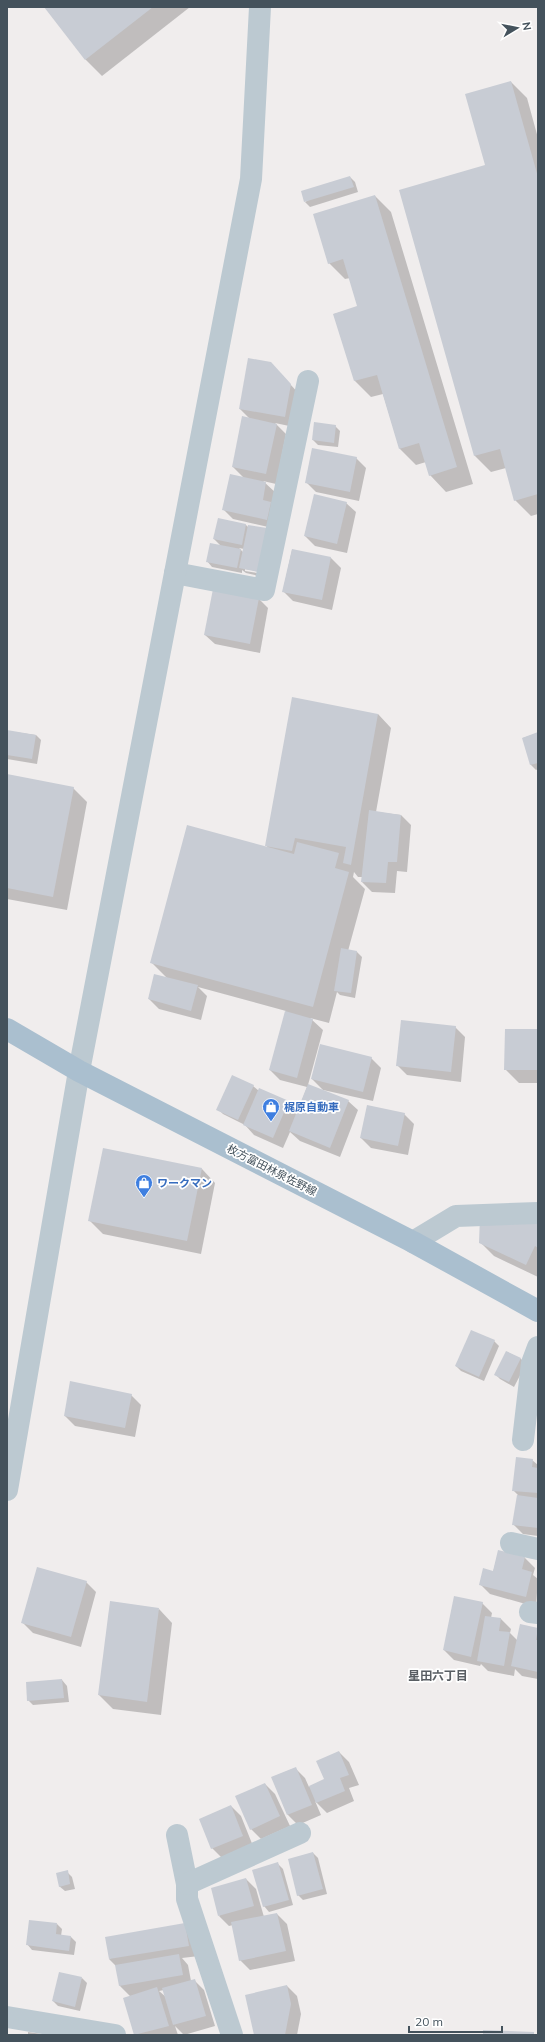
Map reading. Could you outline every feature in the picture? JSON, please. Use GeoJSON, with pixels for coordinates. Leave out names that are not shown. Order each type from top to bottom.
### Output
{"type":"FeatureCollection","features":[{"type":"Feature","properties":{"kind":"main road","name":"枚方富田林泉佐野線"},"geometry":{"type":"LineString","coordinates":[[7,1029],[79,1071],[413,1242],[538,1311]]}},
{"type":"Feature","properties":{"kind":"street"},"geometry":{"type":"LineString","coordinates":[[7,1490],[79,1071],[251,180],[260,7]]}},
{"type":"Feature","properties":{"kind":"street"},"geometry":{"type":"LineString","coordinates":[[175,573],[264,590],[308,381]]}},
{"type":"Feature","properties":{"kind":"street"},"geometry":{"type":"LineString","coordinates":[[413,1242],[456,1216],[538,1213]]}},
{"type":"Feature","properties":{"kind":"street"},"geometry":{"type":"LineString","coordinates":[[523,1440],[532,1363],[538,1347]]}},
{"type":"Feature","properties":{"kind":"street"},"geometry":{"type":"LineString","coordinates":[[511,1543],[538,1549]]}},
{"type":"Feature","properties":{"kind":"street"},"geometry":{"type":"LineString","coordinates":[[187,1884],[300,1833]]}},
{"type":"Feature","properties":{"kind":"street"},"geometry":{"type":"LineString","coordinates":[[177,1835],[187,1884],[188,1899],[232,2035]]}},
{"type":"Feature","properties":{"kind":"street"},"geometry":{"type":"LineString","coordinates":[[7,2017],[115,2035]]}},
{"type":"Feature","properties":{"kind":"building"},"geometry":{"type":"Polygon","coordinates":[[[44,7],[153,7],[85,60],[44,7]]]}},
{"type":"Feature","properties":{"kind":"building"},"geometry":{"type":"Polygon","coordinates":[[[511,81],[538,177],[538,494],[514,501],[500,449],[474,456],[399,190],[485,165],[465,94],[511,81]]]}},
{"type":"Feature","properties":{"kind":"building"},"geometry":{"type":"Polygon","coordinates":[[[350,176],[354,187],[304,202],[301,191],[350,176]]]}},
{"type":"Feature","properties":{"kind":"building"},"geometry":{"type":"Polygon","coordinates":[[[375,195],[457,467],[429,476],[419,443],[399,449],[377,375],[354,381],[333,314],[357,306],[343,259],[328,264],[313,214],[375,195]]]}},
{"type":"Feature","properties":{"kind":"building"},"geometry":{"type":"Polygon","coordinates":[[[248,358],[271,362],[291,384],[285,417],[239,409],[248,358]]]}},
{"type":"Feature","properties":{"kind":"building"},"geometry":{"type":"Polygon","coordinates":[[[242,416],[277,424],[266,474],[232,467],[242,416]]]}},
{"type":"Feature","properties":{"kind":"building"},"geometry":{"type":"Polygon","coordinates":[[[314,422],[336,425],[334,443],[312,440],[314,422]]]}},
{"type":"Feature","properties":{"kind":"building"},"geometry":{"type":"Polygon","coordinates":[[[312,448],[357,457],[350,492],[305,483],[312,448]]]}},
{"type":"Feature","properties":{"kind":"building"},"geometry":{"type":"Polygon","coordinates":[[[230,474],[266,482],[263,500],[271,502],[267,520],[222,510],[230,474]]]}},
{"type":"Feature","properties":{"kind":"building"},"geometry":{"type":"Polygon","coordinates":[[[314,494],[347,502],[337,544],[304,536],[314,494]]]}},
{"type":"Feature","properties":{"kind":"building"},"geometry":{"type":"Polygon","coordinates":[[[218,518],[246,524],[242,545],[213,539],[218,518]]]}},
{"type":"Feature","properties":{"kind":"building"},"geometry":{"type":"Polygon","coordinates":[[[248,525],[267,528],[258,572],[239,568],[248,525]]]}},
{"type":"Feature","properties":{"kind":"building"},"geometry":{"type":"Polygon","coordinates":[[[210,543],[241,549],[237,568],[206,562],[210,543]]]}},
{"type":"Feature","properties":{"kind":"building"},"geometry":{"type":"Polygon","coordinates":[[[292,549],[331,557],[322,600],[282,592],[292,549]]]}},
{"type":"Feature","properties":{"kind":"building"},"geometry":{"type":"Polygon","coordinates":[[[213,589],[259,598],[250,644],[204,635],[213,589]]]}},
{"type":"Feature","properties":{"kind":"building"},"geometry":{"type":"Polygon","coordinates":[[[292,697],[378,714],[351,865],[343,863],[346,847],[295,838],[292,851],[265,846],[292,697]]]}},
{"type":"Feature","properties":{"kind":"building"},"geometry":{"type":"Polygon","coordinates":[[[7,730],[36,735],[32,759],[7,755],[7,730]]]}},
{"type":"Feature","properties":{"kind":"building"},"geometry":{"type":"Polygon","coordinates":[[[538,732],[538,763],[530,765],[522,738],[538,732]]]}},
{"type":"Feature","properties":{"kind":"building"},"geometry":{"type":"Polygon","coordinates":[[[7,774],[74,787],[53,897],[7,888],[7,774]]]}},
{"type":"Feature","properties":{"kind":"building"},"geometry":{"type":"Polygon","coordinates":[[[369,810],[401,815],[397,862],[388,862],[386,883],[361,882],[369,810]]]}},
{"type":"Feature","properties":{"kind":"building"},"geometry":{"type":"Polygon","coordinates":[[[187,825],[294,854],[297,842],[339,853],[335,868],[349,872],[313,1007],[150,963],[187,825]]]}},
{"type":"Feature","properties":{"kind":"building"},"geometry":{"type":"Polygon","coordinates":[[[341,948],[357,951],[351,993],[334,991],[341,948]]]}},
{"type":"Feature","properties":{"kind":"building"},"geometry":{"type":"Polygon","coordinates":[[[154,974],[198,985],[191,1011],[148,999],[154,974]]]}},
{"type":"Feature","properties":{"kind":"building"},"geometry":{"type":"Polygon","coordinates":[[[285,1011],[313,1019],[297,1078],[269,1070],[285,1011]]]}},
{"type":"Feature","properties":{"kind":"building"},"geometry":{"type":"Polygon","coordinates":[[[401,1020],[456,1026],[451,1072],[396,1066],[401,1020]]]}},
{"type":"Feature","properties":{"kind":"building"},"geometry":{"type":"Polygon","coordinates":[[[505,1029],[538,1029],[538,1070],[504,1070],[505,1029]]]}},
{"type":"Feature","properties":{"kind":"building"},"geometry":{"type":"Polygon","coordinates":[[[320,1044],[372,1057],[363,1092],[311,1079],[320,1044]]]}},
{"type":"Feature","properties":{"kind":"building"},"geometry":{"type":"Polygon","coordinates":[[[232,1075],[254,1085],[238,1120],[216,1110],[232,1075]]]}},
{"type":"Feature","properties":{"kind":"building"},"geometry":{"type":"Polygon","coordinates":[[[308,1084],[349,1100],[330,1148],[289,1131],[308,1084]]]}},
{"type":"Feature","properties":{"kind":"building"},"geometry":{"type":"Polygon","coordinates":[[[259,1088],[289,1101],[273,1138],[243,1125],[259,1088]]]}},
{"type":"Feature","properties":{"kind":"building"},"geometry":{"type":"Polygon","coordinates":[[[367,1105],[405,1113],[398,1146],[360,1138],[367,1105]]]}},
{"type":"Feature","properties":{"kind":"building"},"geometry":{"type":"Polygon","coordinates":[[[103,1148],[202,1168],[187,1241],[88,1221],[103,1148]]]}},
{"type":"Feature","properties":{"kind":"building"},"geometry":{"type":"Polygon","coordinates":[[[480,1216],[538,1218],[538,1248],[535,1246],[526,1265],[479,1243],[480,1216]]]}},
{"type":"Feature","properties":{"kind":"building"},"geometry":{"type":"Polygon","coordinates":[[[471,1330],[495,1340],[479,1377],[455,1366],[471,1330]]]}},
{"type":"Feature","properties":{"kind":"building"},"geometry":{"type":"Polygon","coordinates":[[[506,1351],[521,1358],[509,1382],[494,1375],[506,1351]]]}},
{"type":"Feature","properties":{"kind":"building"},"geometry":{"type":"Polygon","coordinates":[[[70,1381],[132,1394],[125,1428],[64,1416],[70,1381]]]}},
{"type":"Feature","properties":{"kind":"building"},"geometry":{"type":"Polygon","coordinates":[[[516,1457],[533,1459],[532,1467],[538,1468],[538,1493],[512,1491],[516,1457]]]}},
{"type":"Feature","properties":{"kind":"building"},"geometry":{"type":"Polygon","coordinates":[[[517,1495],[538,1498],[538,1528],[512,1525],[517,1495]]]}},
{"type":"Feature","properties":{"kind":"building"},"geometry":{"type":"Polygon","coordinates":[[[498,1550],[525,1557],[522,1569],[532,1572],[526,1597],[479,1585],[483,1568],[493,1571],[498,1550]]]}},
{"type":"Feature","properties":{"kind":"building"},"geometry":{"type":"Polygon","coordinates":[[[37,1567],[87,1581],[71,1637],[21,1623],[37,1567]]]}},
{"type":"Feature","properties":{"kind":"building"},"geometry":{"type":"Polygon","coordinates":[[[454,1596],[483,1602],[471,1657],[443,1650],[454,1596]]]}},
{"type":"Feature","properties":{"kind":"building"},"geometry":{"type":"Polygon","coordinates":[[[110,1601],[159,1608],[147,1702],[98,1695],[110,1601]]]}},
{"type":"Feature","properties":{"kind":"building"},"geometry":{"type":"Polygon","coordinates":[[[485,1616],[501,1618],[499,1631],[510,1632],[504,1666],[477,1661],[485,1616]]]}},
{"type":"Feature","properties":{"kind":"building"},"geometry":{"type":"Polygon","coordinates":[[[520,1624],[538,1628],[536,1640],[538,1640],[538,1672],[511,1666],[520,1624]]]}},
{"type":"Feature","properties":{"kind":"building"},"geometry":{"type":"Polygon","coordinates":[[[62,1679],[64,1698],[27,1701],[26,1682],[62,1679]]]}},
{"type":"Feature","properties":{"kind":"building"},"geometry":{"type":"Polygon","coordinates":[[[339,1751],[349,1775],[340,1778],[345,1791],[316,1803],[309,1786],[324,1779],[316,1761],[339,1751]]]}},
{"type":"Feature","properties":{"kind":"building"},"geometry":{"type":"Polygon","coordinates":[[[296,1767],[312,1805],[287,1815],[271,1777],[296,1767]]]}},
{"type":"Feature","properties":{"kind":"building"},"geometry":{"type":"Polygon","coordinates":[[[265,1783],[280,1816],[250,1830],[235,1796],[265,1783]]]}},
{"type":"Feature","properties":{"kind":"building"},"geometry":{"type":"Polygon","coordinates":[[[231,1805],[243,1836],[211,1849],[199,1819],[231,1805]]]}},
{"type":"Feature","properties":{"kind":"building"},"geometry":{"type":"Polygon","coordinates":[[[313,1852],[323,1889],[297,1896],[288,1859],[313,1852]]]}},
{"type":"Feature","properties":{"kind":"building"},"geometry":{"type":"Polygon","coordinates":[[[278,1862],[289,1900],[263,1907],[252,1870],[278,1862]]]}},
{"type":"Feature","properties":{"kind":"building"},"geometry":{"type":"Polygon","coordinates":[[[68,1870],[70,1884],[59,1887],[56,1873],[68,1870]]]}},
{"type":"Feature","properties":{"kind":"building"},"geometry":{"type":"Polygon","coordinates":[[[246,1878],[254,1906],[218,1916],[211,1888],[246,1878]]]}},
{"type":"Feature","properties":{"kind":"building"},"geometry":{"type":"Polygon","coordinates":[[[277,1913],[286,1951],[239,1961],[231,1922],[277,1913]]]}},
{"type":"Feature","properties":{"kind":"building"},"geometry":{"type":"Polygon","coordinates":[[[29,1920],[57,1923],[56,1934],[71,1936],[69,1951],[26,1945],[29,1920]]]}},
{"type":"Feature","properties":{"kind":"building"},"geometry":{"type":"Polygon","coordinates":[[[185,1923],[189,1946],[109,1959],[105,1937],[185,1923]]]}},
{"type":"Feature","properties":{"kind":"building"},"geometry":{"type":"Polygon","coordinates":[[[179,1954],[183,1975],[119,1986],[115,1965],[179,1954]]]}},
{"type":"Feature","properties":{"kind":"building"},"geometry":{"type":"Polygon","coordinates":[[[59,1972],[82,1977],[75,2007],[52,2001],[59,1972]]]}},
{"type":"Feature","properties":{"kind":"building"},"geometry":{"type":"Polygon","coordinates":[[[195,1979],[206,2016],[173,2025],[162,1988],[195,1979]]]}},
{"type":"Feature","properties":{"kind":"building"},"geometry":{"type":"Polygon","coordinates":[[[287,1985],[291,2004],[285,2035],[254,2035],[245,1995],[287,1985]]]}},
{"type":"Feature","properties":{"kind":"building"},"geometry":{"type":"Polygon","coordinates":[[[157,1987],[169,2026],[134,2035],[123,1998],[157,1987]]]}},
{"type":"Feature","properties":{"kind":"building"},"geometry":{"type":"Polygon","coordinates":[[[483,2030],[534,2032],[534,2035],[483,2035],[483,2030]]]}},
{"type":"Feature","properties":{"kind":"place","name":"梶原自動車"},"geometry":{"type":"Point","coordinates":[271,1122]}},
{"type":"Feature","properties":{"kind":"place","name":"ワークマン"},"geometry":{"type":"Point","coordinates":[144,1198]}},
{"type":"Feature","properties":{"kind":"district","name":"星田六丁目"},"geometry":{"type":"Point","coordinates":[438,1675]}}]}
